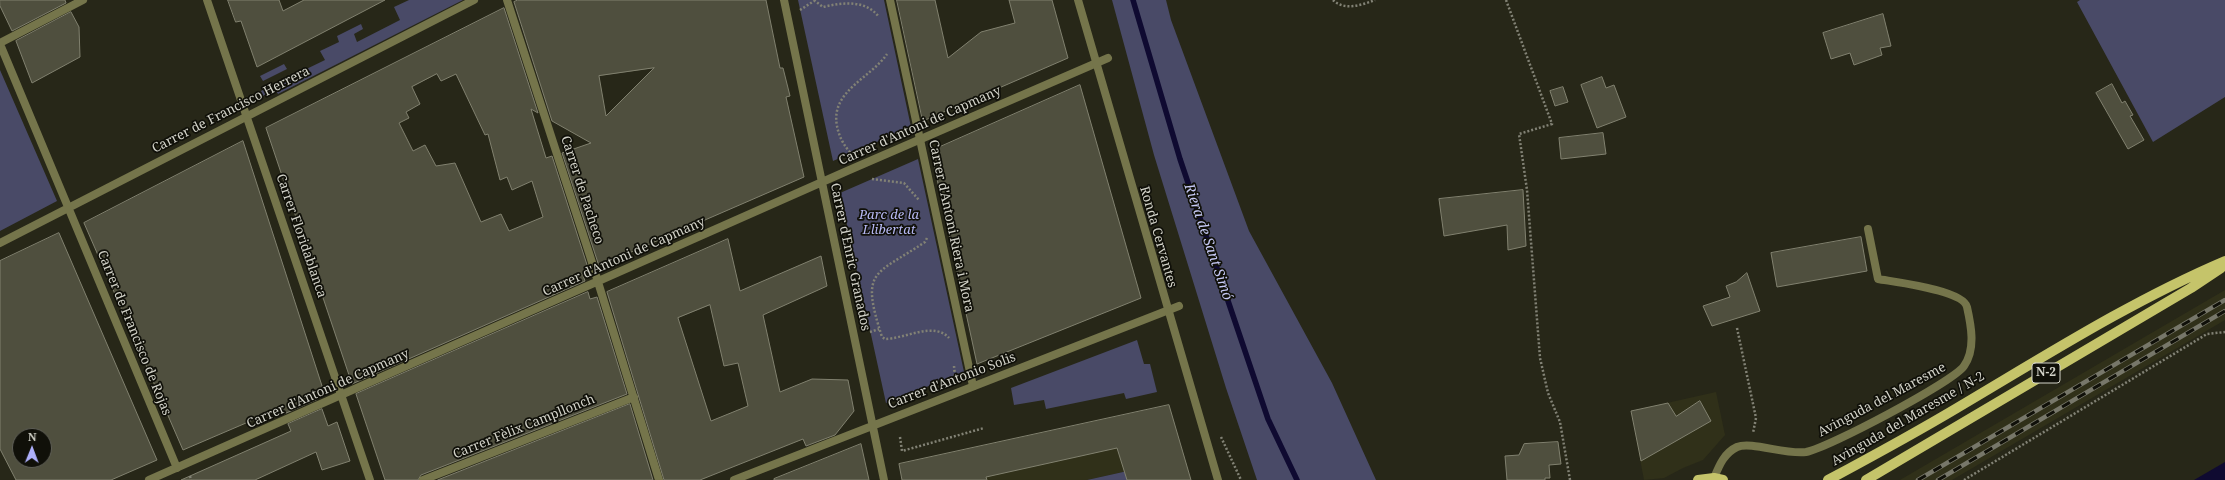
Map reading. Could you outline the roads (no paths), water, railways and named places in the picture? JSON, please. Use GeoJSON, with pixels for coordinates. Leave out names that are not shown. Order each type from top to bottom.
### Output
{"type":"FeatureCollection","features":[{"type":"Feature","properties":{"kind":"main road","name":"Avinguda del Maresme / N-2"},"geometry":{"type":"LineString","coordinates":[[1828,480],[1958,408],[2000,381],[2188,276],[2225,261]]}},
{"type":"Feature","properties":{"kind":"main road","name":"N-2"},"geometry":{"type":"LineString","coordinates":[[1866,480],[2184,292],[2225,265]]}},
{"type":"Feature","properties":{"kind":"main road"},"geometry":{"type":"LineString","coordinates":[[1698,480],[1718,479]]}},
{"type":"Feature","properties":{"kind":"street"},"geometry":{"type":"LineString","coordinates":[[0,44],[83,0]]}},
{"type":"Feature","properties":{"kind":"street","name":"Carrer Floridablanca"},"geometry":{"type":"LineString","coordinates":[[207,0],[370,480]]}},
{"type":"Feature","properties":{"kind":"street","name":"Carrer de Francisco Herrera"},"geometry":{"type":"LineString","coordinates":[[0,243],[247,115],[474,0]]}},
{"type":"Feature","properties":{"kind":"street","name":"Carrer de Pacheco"},"geometry":{"type":"LineString","coordinates":[[507,0],[598,281],[659,480]]}},
{"type":"Feature","properties":{"kind":"street","name":"Carrer d'Enric Granados"},"geometry":{"type":"LineString","coordinates":[[784,0],[884,480]]}},
{"type":"Feature","properties":{"kind":"street","name":"Carrer d'Antoni Riera i Mora"},"geometry":{"type":"LineString","coordinates":[[890,0],[973,386]]}},
{"type":"Feature","properties":{"kind":"street","name":"Ronda Cervantes"},"geometry":{"type":"LineString","coordinates":[[1078,0],[1167,310],[1218,480]]}},
{"type":"Feature","properties":{"kind":"street","name":"Carrer de Francisco de Rojas"},"geometry":{"type":"LineString","coordinates":[[0,44],[177,468]]}},
{"type":"Feature","properties":{"kind":"street","name":"Carrer d'Antoni de Capmany"},"geometry":{"type":"LineString","coordinates":[[149,480],[342,396],[919,139],[1095,62],[1108,58]]}},
{"type":"Feature","properties":{"kind":"street","name":"Avinguda del Maresme"},"geometry":{"type":"LineString","coordinates":[[1718,479],[1721,462],[1728,453],[1737,447],[1751,446],[1792,453],[1821,448],[1944,382],[1956,374],[1966,363],[1971,349],[1971,328],[1966,304],[1961,298],[1947,293],[1878,279],[1868,229]]}},
{"type":"Feature","properties":{"kind":"street","name":"Carrer d'Antonio Solis"},"geometry":{"type":"LineString","coordinates":[[734,480],[1179,306]]}},
{"type":"Feature","properties":{"kind":"street","name":"Carrer Fèlix Campllonch"},"geometry":{"type":"LineString","coordinates":[[423,480],[634,397]]}},
{"type":"Feature","properties":{"kind":"waterway","name":"Riera de Sant Simó"},"geometry":{"type":"LineString","coordinates":[[1133,0],[1180,159],[1268,419],[1297,480]]}},
{"type":"Feature","properties":{"kind":"railway"},"geometry":{"type":"LineString","coordinates":[[1918,480],[2225,300]]}},
{"type":"Feature","properties":{"kind":"railway"},"geometry":{"type":"LineString","coordinates":[[1938,480],[2225,311]]}},
{"type":"Feature","properties":{"kind":"park label","name":"Parc de la Llibertat"},"geometry":{"type":"Point","coordinates":[889,222]}}]}
